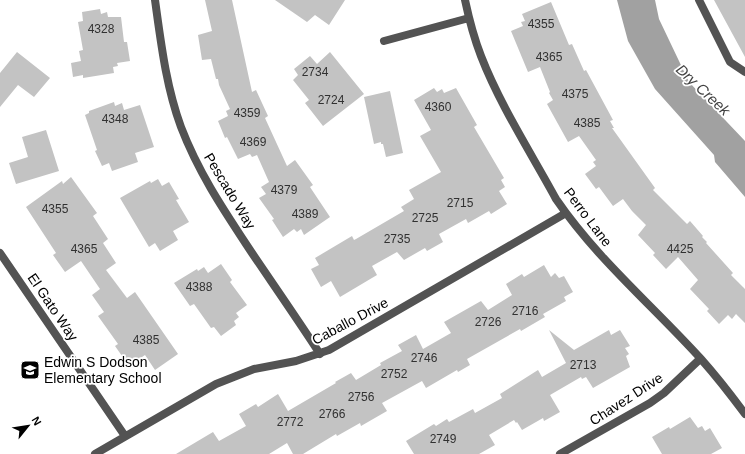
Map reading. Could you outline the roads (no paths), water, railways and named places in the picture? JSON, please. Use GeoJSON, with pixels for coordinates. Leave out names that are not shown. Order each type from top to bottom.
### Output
{"type":"FeatureCollection","features":[{"type":"Feature","properties":{"kind":"street","name":"Pescado Way"},"geometry":{"type":"LineString","coordinates":[[155,0],[169,87],[181,127],[198,166],[216,200],[320,354]]}},
{"type":"Feature","properties":{"kind":"street","name":"Perro Lane"},"geometry":{"type":"LineString","coordinates":[[465,0],[481,55],[496,90],[556,198],[566,213],[592,247],[700,358],[745,414]]}},
{"type":"Feature","properties":{"kind":"street"},"geometry":{"type":"LineString","coordinates":[[699,0],[730,62],[745,72]]}},
{"type":"Feature","properties":{"kind":"street"},"geometry":{"type":"LineString","coordinates":[[384,41],[469,18]]}},
{"type":"Feature","properties":{"kind":"street","name":"Caballo Drive"},"geometry":{"type":"LineString","coordinates":[[94,454],[216,384],[254,369],[296,361],[329,350],[566,213]]}},
{"type":"Feature","properties":{"kind":"street","name":"El Gato Way"},"geometry":{"type":"LineString","coordinates":[[0,253],[125,436]]}},
{"type":"Feature","properties":{"kind":"street","name":"Chavez Drive"},"geometry":{"type":"LineString","coordinates":[[560,454],[664,393],[700,358]]}},
{"type":"Feature","properties":{"kind":"place","name":"Edwin S Dodson Elementary School"},"geometry":{"type":"Point","coordinates":[30,370]}},
{"type":"Feature","properties":{"kind":"water label","name":"Dry Creek"},"geometry":{"type":"Point","coordinates":[703,90]}}]}
